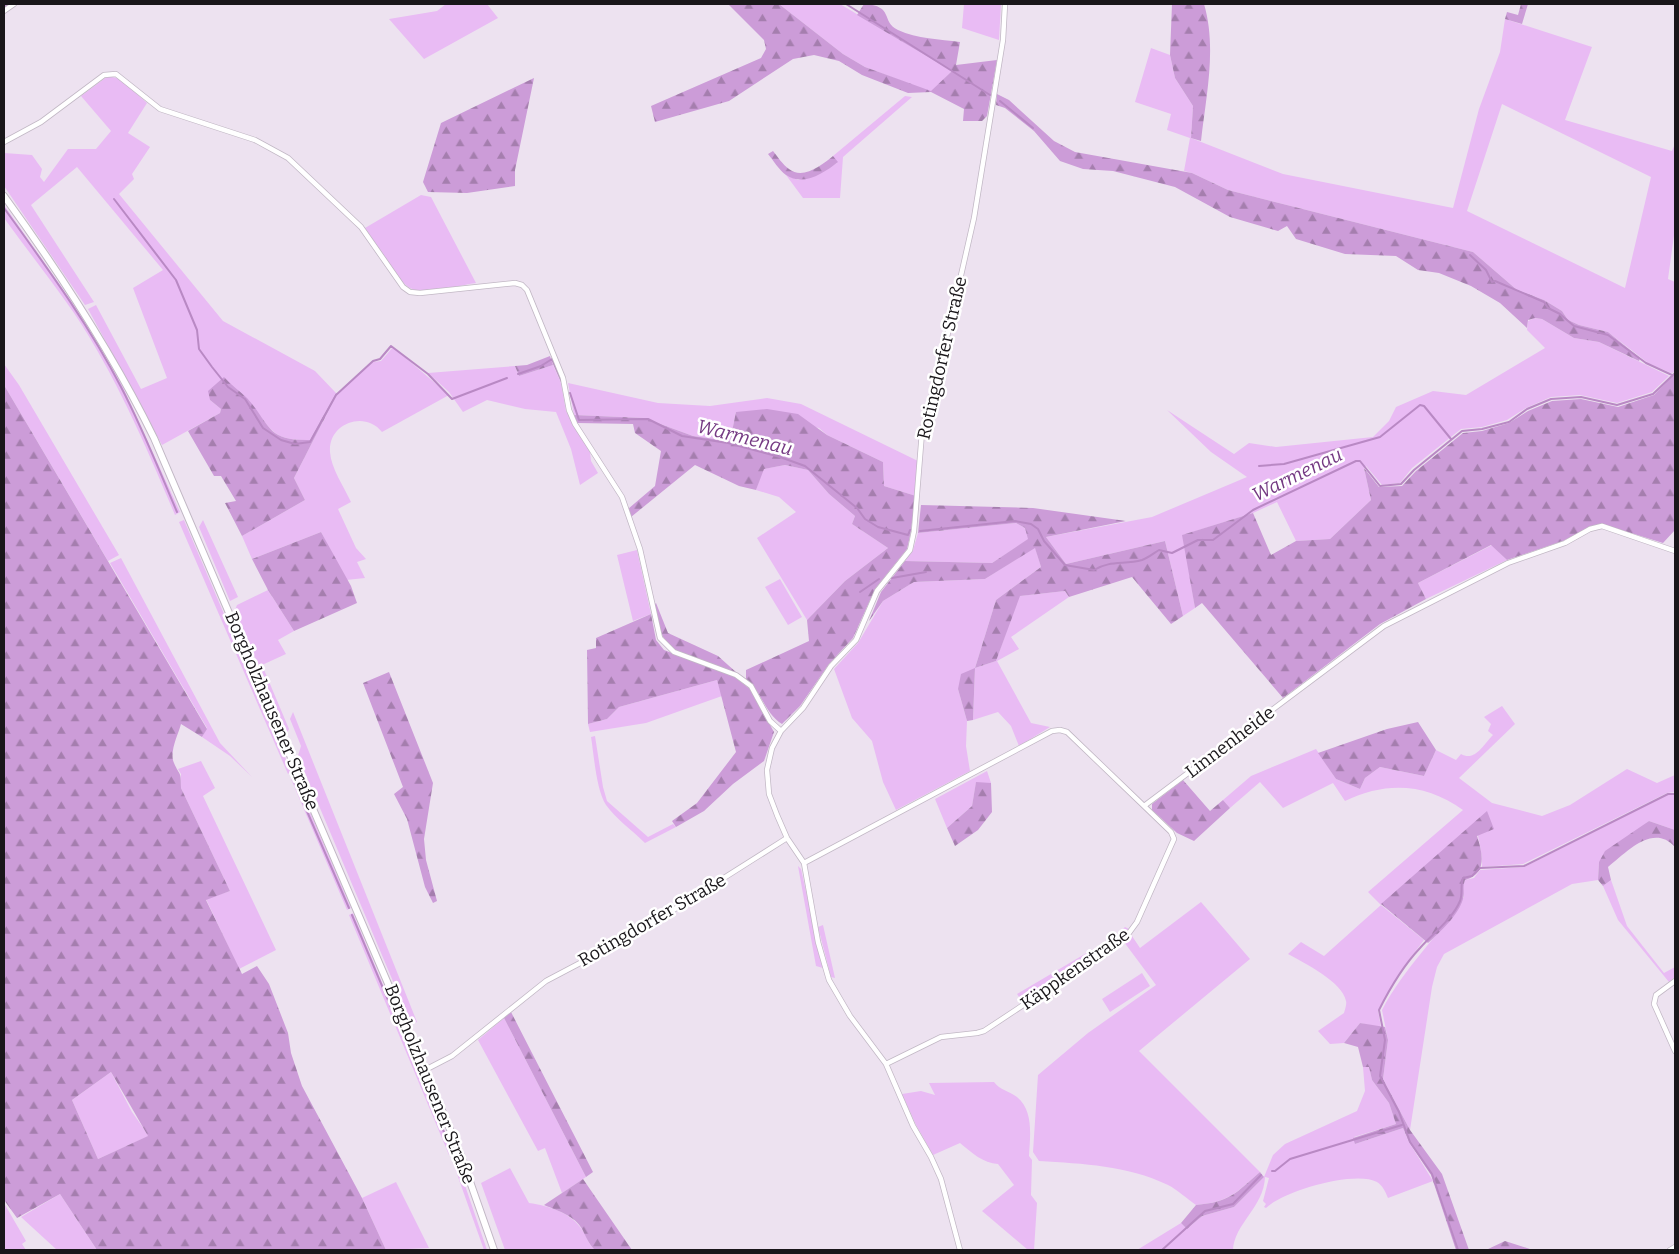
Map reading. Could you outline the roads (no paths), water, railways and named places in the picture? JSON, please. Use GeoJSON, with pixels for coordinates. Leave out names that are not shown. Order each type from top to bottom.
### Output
{"type":"FeatureCollection","features":[{"type":"Feature","properties":{"kind":"main road","name":"Borgholzhausener Straße"},"geometry":{"type":"LineString","coordinates":[[4,196],[83,309],[127,383],[154,438],[426,1070],[460,1153],[494,1250]]}},
{"type":"Feature","properties":{"kind":"street"},"geometry":{"type":"LineString","coordinates":[[4,11],[14,4]]}},
{"type":"Feature","properties":{"kind":"street","name":"Rotingdorfer Straße"},"geometry":{"type":"LineString","coordinates":[[426,1070],[452,1056],[546,981],[637,933],[787,838],[769,794],[767,781],[768,762],[772,748],[782,731],[803,708],[831,666],[856,640],[877,591],[910,550],[914,531],[922,432],[947,337],[974,218],[1003,40],[1005,4]]}},
{"type":"Feature","properties":{"kind":"street"},"geometry":{"type":"LineString","coordinates":[[4,142],[42,122],[104,75],[111,73],[121,76],[160,109],[255,140],[288,158],[361,228],[403,287],[410,292],[420,293],[515,283],[522,285],[527,290],[557,362],[564,382],[568,410],[575,424],[622,496],[640,549],[660,638],[674,652],[736,675],[751,686],[770,721],[782,731]]}},
{"type":"Feature","properties":{"kind":"street","name":"Linnenheide"},"geometry":{"type":"LineString","coordinates":[[1144,806],[1384,626],[1508,563],[1565,544],[1590,529],[1602,526],[1675,551]]}},
{"type":"Feature","properties":{"kind":"street"},"geometry":{"type":"LineString","coordinates":[[804,863],[1052,731],[1060,730],[1067,732],[1144,806]]}},
{"type":"Feature","properties":{"kind":"street","name":"Käppkenstraße"},"geometry":{"type":"LineString","coordinates":[[886,1064],[941,1036],[984,1031],[1126,937],[1137,922],[1174,839],[1171,832],[1144,806]]}},
{"type":"Feature","properties":{"kind":"street"},"geometry":{"type":"LineString","coordinates":[[787,838],[804,863],[818,942],[829,980],[850,1016],[886,1064],[913,1126],[941,1179],[960,1250]]}},
{"type":"Feature","properties":{"kind":"street"},"geometry":{"type":"LineString","coordinates":[[1675,981],[1656,995],[1654,1004],[1675,1051]]}},
{"type":"Feature","properties":{"kind":"street"},"geometry":{"type":"LineString","coordinates":[[1670,1250],[1675,1247]]}},
{"type":"Feature","properties":{"kind":"waterway"},"geometry":{"type":"LineString","coordinates":[[4,7],[8,4]]}},
{"type":"Feature","properties":{"kind":"waterway"},"geometry":{"type":"LineString","coordinates":[[846,4],[990,95]]}},
{"type":"Feature","properties":{"kind":"waterway"},"geometry":{"type":"LineString","coordinates":[[1000,101],[1033,128]]}},
{"type":"Feature","properties":{"kind":"waterway","name":"Warmenau"},"geometry":{"type":"LineString","coordinates":[[114,199],[176,280],[197,330],[199,349],[228,387],[245,399],[263,428],[281,440],[295,444],[310,442],[336,395],[373,361],[380,359],[391,346],[428,374],[452,399],[507,378]]}},
{"type":"Feature","properties":{"kind":"waterway"},"geometry":{"type":"LineString","coordinates":[[4,208],[66,295],[95,340],[136,418],[177,512]]}},
{"type":"Feature","properties":{"kind":"waterway"},"geometry":{"type":"LineString","coordinates":[[1470,255],[1486,270],[1492,282],[1495,281],[1544,302],[1548,308],[1560,314],[1574,326],[1608,335],[1646,363],[1672,375]]}},
{"type":"Feature","properties":{"kind":"waterway","name":"Warmenau"},"geometry":{"type":"LineString","coordinates":[[518,374],[541,366],[552,359],[562,382]]}},
{"type":"Feature","properties":{"kind":"waterway","name":"Warmenau"},"geometry":{"type":"LineString","coordinates":[[920,531],[1015,521],[1031,524],[1038,529],[1044,541],[1065,565],[1094,570],[1106,565],[1144,559],[1159,550],[1172,553],[1198,540],[1213,540],[1253,510],[1356,461],[1360,461],[1380,486],[1401,484],[1414,470],[1462,431],[1482,429],[1509,422],[1527,409],[1551,399],[1581,397],[1617,405],[1653,394],[1675,373]]}},
{"type":"Feature","properties":{"kind":"waterway","name":"Warmenau"},"geometry":{"type":"LineString","coordinates":[[570,393],[579,420],[648,419],[682,436],[728,443],[780,457],[805,466],[857,508],[865,519],[878,527],[908,535],[910,530]]}},
{"type":"Feature","properties":{"kind":"waterway"},"geometry":{"type":"LineString","coordinates":[[1259,466],[1284,464],[1380,437],[1420,405],[1424,406],[1451,439]]}},
{"type":"Feature","properties":{"kind":"waterway"},"geometry":{"type":"LineString","coordinates":[[892,578],[926,572]]}},
{"type":"Feature","properties":{"kind":"waterway"},"geometry":{"type":"LineString","coordinates":[[860,592],[879,579]]}},
{"type":"Feature","properties":{"kind":"waterway"},"geometry":{"type":"LineString","coordinates":[[293,779],[349,908]]}},
{"type":"Feature","properties":{"kind":"waterway"},"geometry":{"type":"LineString","coordinates":[[1458,1250],[1432,1174],[1410,1142],[1399,1112],[1380,1076],[1385,1040],[1379,1010],[1392,985],[1408,962],[1457,908],[1461,898],[1463,878],[1472,876],[1480,868],[1524,866],[1668,794],[1675,794]]}},
{"type":"Feature","properties":{"kind":"waterway"},"geometry":{"type":"LineString","coordinates":[[352,915],[452,1151]]}},
{"type":"Feature","properties":{"kind":"waterway"},"geometry":{"type":"LineString","coordinates":[[1272,1171],[1275,1171],[1290,1159],[1402,1125]]}},
{"type":"Feature","properties":{"kind":"waterway"},"geometry":{"type":"LineString","coordinates":[[1162,1250],[1205,1211],[1233,1204],[1261,1175]]}}]}
